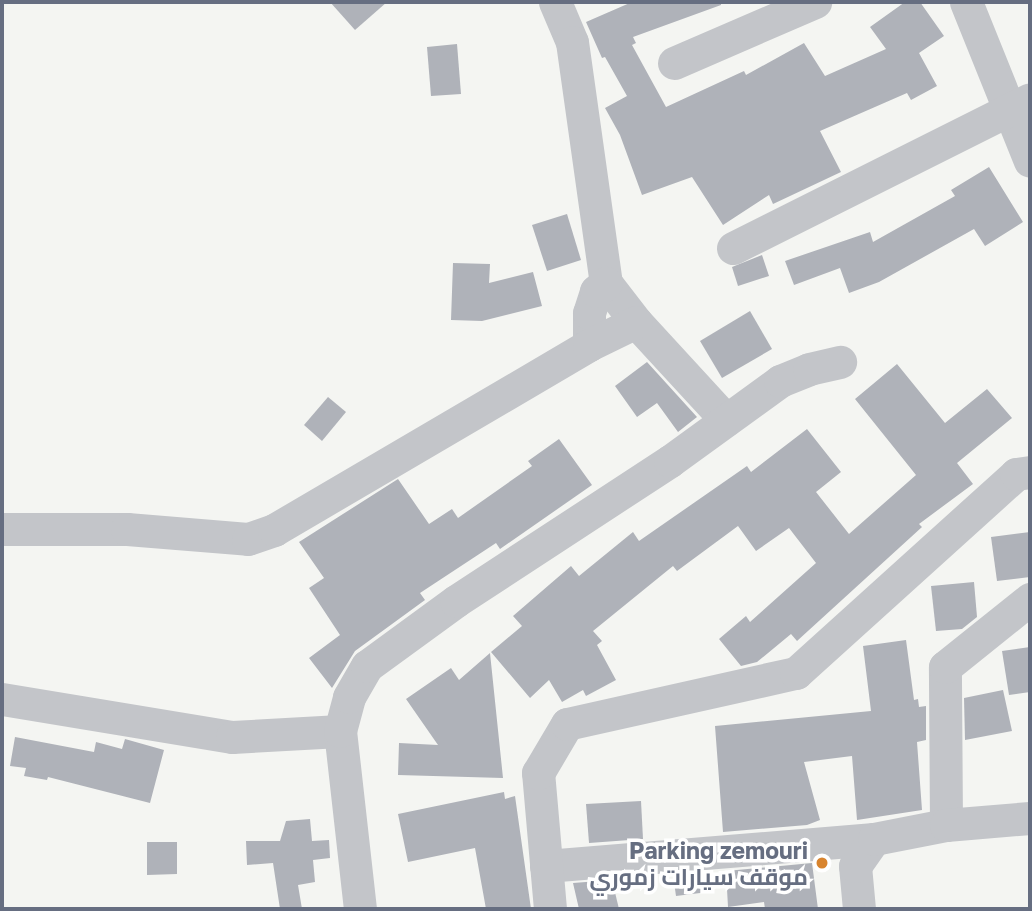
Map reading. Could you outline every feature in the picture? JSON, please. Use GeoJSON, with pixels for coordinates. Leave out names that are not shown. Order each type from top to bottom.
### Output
{"type":"FeatureCollection","features":[{"type":"Feature","properties":{"kind":"street"},"geometry":{"type":"LineString","coordinates":[[555,2],[572,42],[606,283],[636,322],[726,420]]}},
{"type":"Feature","properties":{"kind":"street"},"geometry":{"type":"LineString","coordinates":[[674,62],[815,2]]}},
{"type":"Feature","properties":{"kind":"street"},"geometry":{"type":"LineString","coordinates":[[966,2],[1020,103],[1030,161]]}},
{"type":"Feature","properties":{"kind":"street"},"geometry":{"type":"LineString","coordinates":[[733,248],[1020,103]]}},
{"type":"Feature","properties":{"kind":"street"},"geometry":{"type":"LineString","coordinates":[[589,345],[589,313],[596,291],[606,283]]}},
{"type":"Feature","properties":{"kind":"street"},"geometry":{"type":"LineString","coordinates":[[2,529],[127,529],[248,539],[274,530],[589,345],[636,322]]}},
{"type":"Feature","properties":{"kind":"street"},"geometry":{"type":"LineString","coordinates":[[360,909],[340,731],[349,697],[367,666],[456,601],[670,461],[780,381],[809,369],[840,362]]}},
{"type":"Feature","properties":{"kind":"street"},"geometry":{"type":"LineString","coordinates":[[551,909],[538,773],[566,724],[796,673],[1016,474],[1030,472]]}},
{"type":"Feature","properties":{"kind":"street"},"geometry":{"type":"LineString","coordinates":[[946,825],[945,667],[1030,599]]}},
{"type":"Feature","properties":{"kind":"street"},"geometry":{"type":"LineString","coordinates":[[2,699],[232,737],[340,731]]}},
{"type":"Feature","properties":{"kind":"street"},"geometry":{"type":"LineString","coordinates":[[547,866],[874,839],[946,825],[1030,818]]}},
{"type":"Feature","properties":{"kind":"street"},"geometry":{"type":"LineString","coordinates":[[859,909],[855,866],[874,839]]}},
{"type":"Feature","properties":{"kind":"building"},"geometry":{"type":"Polygon","coordinates":[[[330,2],[387,2],[355,30],[330,2]]]}},
{"type":"Feature","properties":{"kind":"building"},"geometry":{"type":"Polygon","coordinates":[[[632,2],[721,2],[721,5],[633,37],[636,43],[632,45],[666,107],[744,71],[746,75],[804,43],[825,76],[886,49],[870,27],[905,2],[920,2],[944,36],[919,53],[937,86],[911,100],[907,93],[820,131],[841,172],[773,204],[769,195],[723,225],[692,177],[642,195],[620,135],[605,108],[627,96],[605,57],[602,58],[586,22],[632,2]]]}},
{"type":"Feature","properties":{"kind":"building"},"geometry":{"type":"Polygon","coordinates":[[[457,44],[461,94],[431,96],[427,47],[457,44]]]}},
{"type":"Feature","properties":{"kind":"building"},"geometry":{"type":"Polygon","coordinates":[[[989,167],[1023,222],[985,246],[974,229],[879,282],[849,293],[840,268],[794,285],[785,261],[870,232],[873,242],[955,196],[951,190],[989,167]]]}},
{"type":"Feature","properties":{"kind":"building"},"geometry":{"type":"Polygon","coordinates":[[[567,214],[581,260],[547,271],[532,225],[567,214]]]}},
{"type":"Feature","properties":{"kind":"building"},"geometry":{"type":"Polygon","coordinates":[[[762,255],[769,276],[738,286],[732,267],[762,255]]]}},
{"type":"Feature","properties":{"kind":"building"},"geometry":{"type":"Polygon","coordinates":[[[453,263],[490,264],[489,283],[533,272],[542,306],[482,321],[451,320],[453,263]]]}},
{"type":"Feature","properties":{"kind":"building"},"geometry":{"type":"Polygon","coordinates":[[[750,311],[772,349],[722,378],[700,341],[750,311]]]}},
{"type":"Feature","properties":{"kind":"building"},"geometry":{"type":"Polygon","coordinates":[[[647,362],[697,417],[678,432],[657,403],[637,417],[615,386],[647,362]]]}},
{"type":"Feature","properties":{"kind":"building"},"geometry":{"type":"Polygon","coordinates":[[[897,364],[945,423],[987,389],[1012,418],[957,463],[973,484],[919,524],[922,527],[797,641],[791,634],[757,662],[741,666],[719,639],[746,616],[750,622],[816,563],[789,528],[756,551],[738,526],[677,571],[673,566],[593,631],[602,641],[597,645],[616,680],[586,696],[583,690],[562,702],[549,680],[530,698],[491,652],[522,626],[513,616],[571,566],[579,576],[633,532],[639,541],[747,466],[751,472],[807,429],[841,472],[816,492],[849,534],[916,475],[855,399],[897,364]]]}},
{"type":"Feature","properties":{"kind":"building"},"geometry":{"type":"Polygon","coordinates":[[[328,397],[346,412],[322,441],[304,425],[328,397]]]}},
{"type":"Feature","properties":{"kind":"building"},"geometry":{"type":"Polygon","coordinates":[[[559,439],[592,485],[500,549],[496,543],[420,593],[425,600],[355,651],[332,688],[309,658],[340,635],[309,588],[324,578],[299,542],[398,479],[429,524],[452,509],[458,518],[532,466],[528,461],[559,439]]]}},
{"type":"Feature","properties":{"kind":"building"},"geometry":{"type":"Polygon","coordinates":[[[1030,532],[1030,577],[997,581],[991,537],[1030,532]]]}},
{"type":"Feature","properties":{"kind":"building"},"geometry":{"type":"Polygon","coordinates":[[[974,582],[977,617],[962,629],[936,631],[931,586],[974,582]]]}},
{"type":"Feature","properties":{"kind":"building"},"geometry":{"type":"Polygon","coordinates":[[[906,640],[914,700],[918,699],[919,707],[926,706],[926,740],[917,742],[922,810],[857,820],[852,756],[804,762],[820,820],[807,825],[723,832],[715,726],[871,711],[863,646],[906,640]]]}},
{"type":"Feature","properties":{"kind":"building"},"geometry":{"type":"Polygon","coordinates":[[[1030,647],[1030,692],[1009,695],[1002,651],[1030,647]]]}},
{"type":"Feature","properties":{"kind":"building"},"geometry":{"type":"Polygon","coordinates":[[[490,653],[503,778],[398,775],[399,743],[438,745],[406,699],[451,668],[459,680],[490,653]]]}},
{"type":"Feature","properties":{"kind":"building"},"geometry":{"type":"Polygon","coordinates":[[[1003,690],[1012,731],[965,740],[964,698],[1003,690]]]}},
{"type":"Feature","properties":{"kind":"building"},"geometry":{"type":"Polygon","coordinates":[[[15,737],[94,752],[96,742],[122,749],[125,739],[164,750],[150,803],[48,777],[47,780],[24,776],[26,768],[10,766],[15,737]]]}},
{"type":"Feature","properties":{"kind":"building"},"geometry":{"type":"Polygon","coordinates":[[[504,792],[505,799],[515,796],[531,909],[486,909],[475,848],[408,862],[398,814],[504,792]]]}},
{"type":"Feature","properties":{"kind":"building"},"geometry":{"type":"Polygon","coordinates":[[[641,801],[643,839],[589,843],[586,804],[641,801]]]}},
{"type":"Feature","properties":{"kind":"building"},"geometry":{"type":"Polygon","coordinates":[[[310,819],[312,841],[329,840],[330,858],[313,860],[315,882],[298,885],[302,909],[280,909],[273,863],[247,865],[246,841],[280,841],[286,821],[310,819]]]}},
{"type":"Feature","properties":{"kind":"building"},"geometry":{"type":"Polygon","coordinates":[[[147,842],[177,842],[177,874],[147,875],[147,842]]]}},
{"type":"Feature","properties":{"kind":"building"},"geometry":{"type":"Polygon","coordinates":[[[812,863],[818,909],[765,909],[764,902],[728,907],[726,871],[812,863]]]}},
{"type":"Feature","properties":{"kind":"building"},"geometry":{"type":"Polygon","coordinates":[[[703,872],[708,892],[676,896],[673,875],[703,872]]]}},
{"type":"Feature","properties":{"kind":"building"},"geometry":{"type":"Polygon","coordinates":[[[612,880],[619,909],[579,909],[573,883],[612,880]]]}},
{"type":"Feature","properties":{"kind":"place","name":"Parking zemouri موقف سيارات زموري"},"geometry":{"type":"Point","coordinates":[822,863]}}]}
